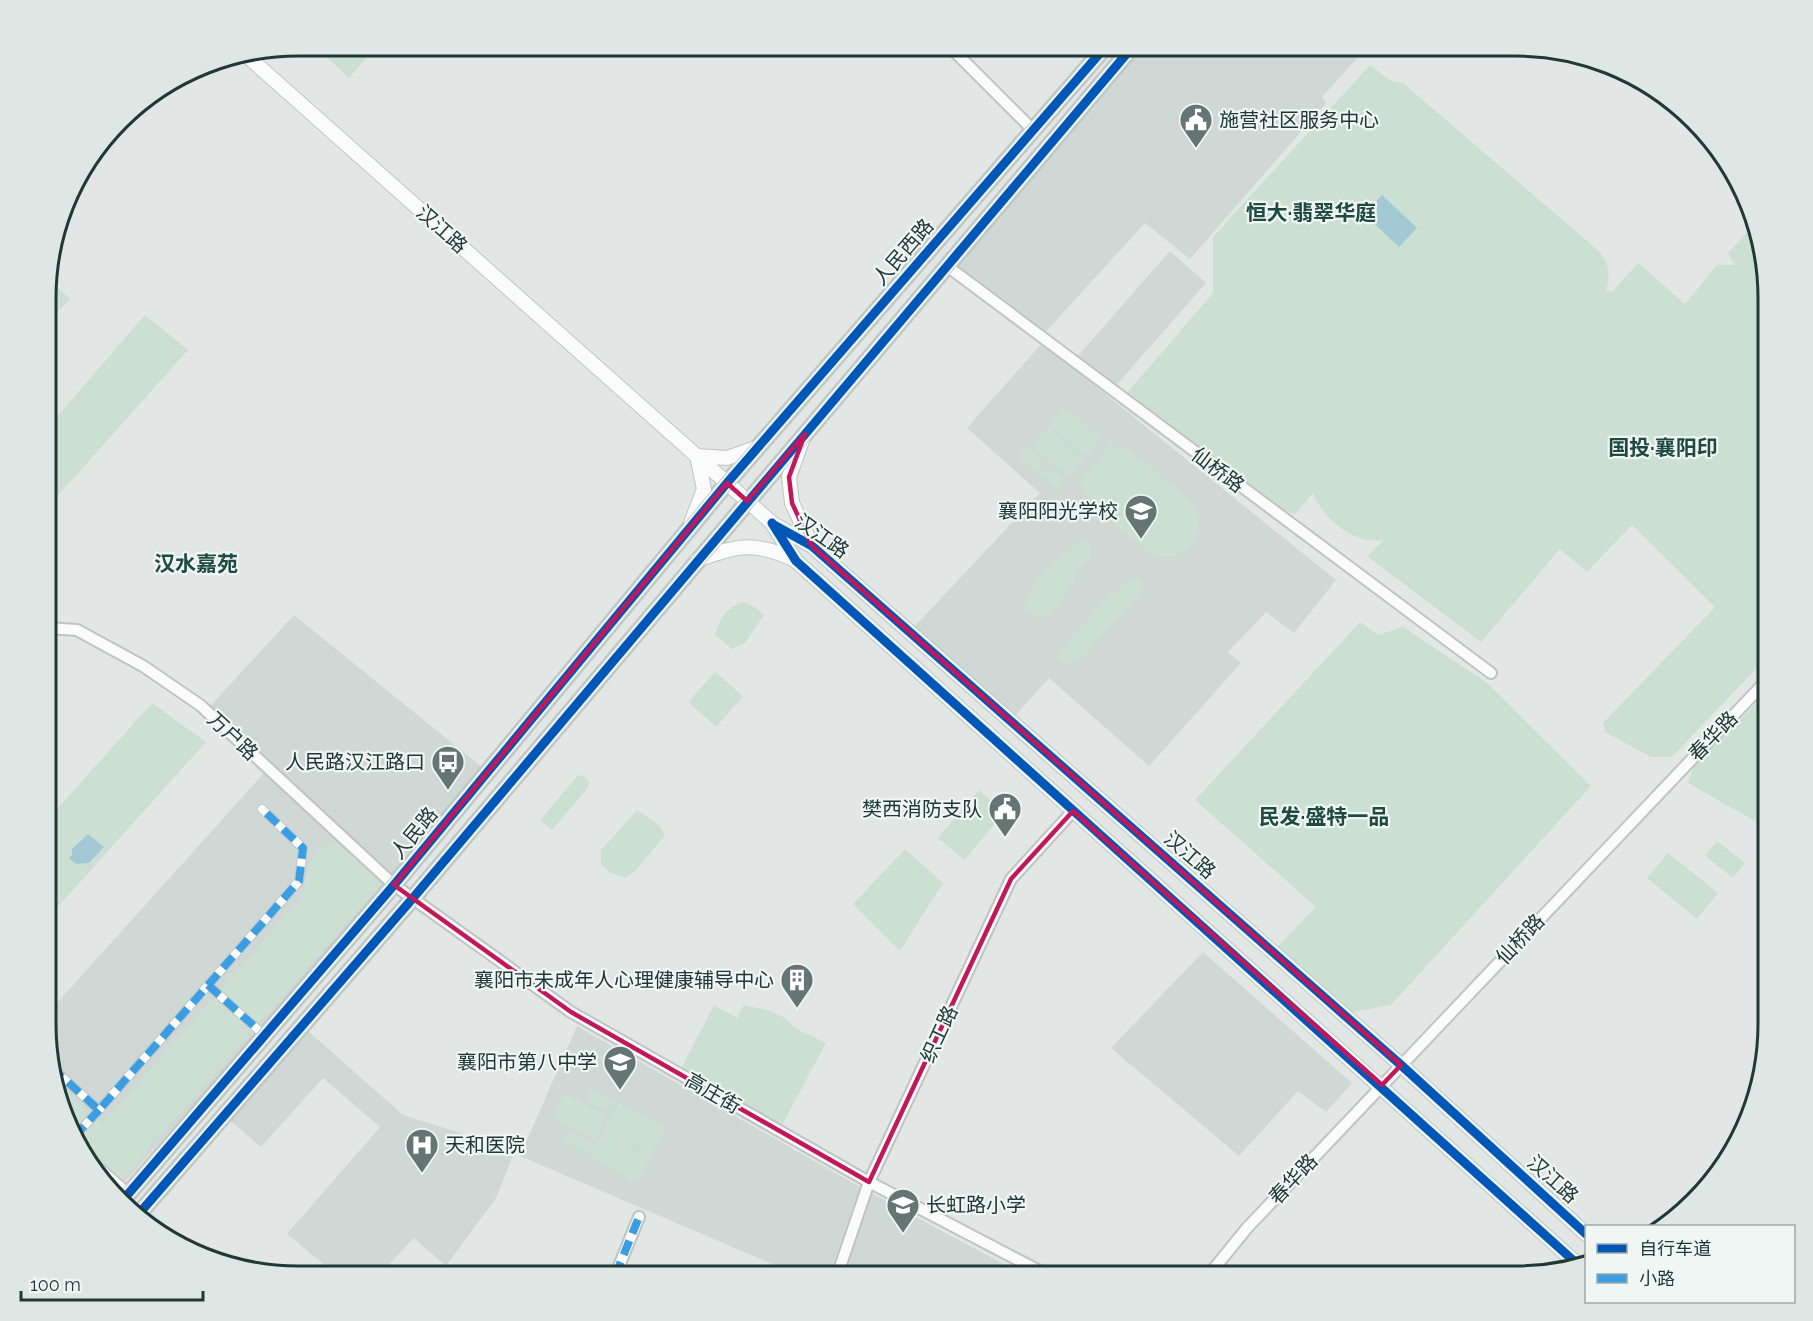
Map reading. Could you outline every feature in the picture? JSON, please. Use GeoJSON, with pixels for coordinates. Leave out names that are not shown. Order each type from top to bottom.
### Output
{"type":"FeatureCollection","features":[{"type":"Feature","properties":{"kind":"main road","name":"人民西路"},"geometry":{"type":"LineString","coordinates":[[727,483],[1097,56]]}},
{"type":"Feature","properties":{"kind":"main road"},"geometry":{"type":"LineString","coordinates":[[747,501],[1125,56]]}},
{"type":"Feature","properties":{"kind":"main road","name":"汉江路"},"geometry":{"type":"LineString","coordinates":[[251,60],[772,523],[812,546],[1401,1065],[1585,1232]]}},
{"type":"Feature","properties":{"kind":"main road"},"geometry":{"type":"LineString","coordinates":[[805,434],[789,477],[792,503],[812,546]]}},
{"type":"Feature","properties":{"kind":"main road"},"geometry":{"type":"LineString","coordinates":[[689,529],[704,489],[697,456],[727,458],[758,447]]}},
{"type":"Feature","properties":{"kind":"main road","name":"人民路"},"geometry":{"type":"LineString","coordinates":[[126,1195],[394,885],[727,483]]}},
{"type":"Feature","properties":{"kind":"main road","name":"人民路"},"geometry":{"type":"LineString","coordinates":[[143,1209],[413,898],[747,501]]}},
{"type":"Feature","properties":{"kind":"main road","name":"汉江路"},"geometry":{"type":"LineString","coordinates":[[772,523],[796,561],[1382,1085],[1571,1259]]}},
{"type":"Feature","properties":{"kind":"main road"},"geometry":{"type":"LineString","coordinates":[[697,560],[730,548],[766,547],[796,561]]}},
{"type":"Feature","properties":{"kind":"street"},"geometry":{"type":"LineString","coordinates":[[959,56],[1033,130]]}},
{"type":"Feature","properties":{"kind":"street","name":"仙桥路"},"geometry":{"type":"LineString","coordinates":[[947,266],[1491,673]]}},
{"type":"Feature","properties":{"kind":"street","name":"万户路"},"geometry":{"type":"LineString","coordinates":[[56,629],[77,630],[143,666],[200,705],[394,885]]}},
{"type":"Feature","properties":{"kind":"street","name":"春华路"},"geometry":{"type":"LineString","coordinates":[[1658,793],[1758,689]]}},
{"type":"Feature","properties":{"kind":"street","name":"仙桥路"},"geometry":{"type":"LineString","coordinates":[[1382,1085],[1658,793]]}},
{"type":"Feature","properties":{"kind":"street"},"geometry":{"type":"LineString","coordinates":[[80,1131],[299,882],[303,848],[262,809]]}},
{"type":"Feature","properties":{"kind":"street","name":"织工路"},"geometry":{"type":"LineString","coordinates":[[840,1266],[869,1182],[1011,879],[1073,811]]}},
{"type":"Feature","properties":{"kind":"street","name":"高庄街"},"geometry":{"type":"LineString","coordinates":[[394,885],[571,1012],[869,1182],[1029,1266]]}},
{"type":"Feature","properties":{"kind":"street"},"geometry":{"type":"LineString","coordinates":[[208,985],[264,1035]]}},
{"type":"Feature","properties":{"kind":"street"},"geometry":{"type":"LineString","coordinates":[[61,1076],[99,1110]]}},
{"type":"Feature","properties":{"kind":"street","name":"春华路"},"geometry":{"type":"LineString","coordinates":[[1216,1266],[1247,1228],[1382,1085]]}},
{"type":"Feature","properties":{"kind":"street"},"geometry":{"type":"LineString","coordinates":[[619,1266],[639,1217]]}},
{"type":"Feature","properties":{"kind":"highlighted area"},"geometry":{"type":"Polygon","coordinates":[[[805,434],[789,477],[792,503],[812,546],[1401,1065],[1382,1085],[1073,811],[1011,879],[869,1182],[571,1012],[394,885],[727,483],[747,501],[805,434]]]}},
{"type":"Feature","properties":{"kind":"shaded area"},"geometry":{"type":"Polygon","coordinates":[[[1125,56],[1359,56],[1322,97],[1326,103],[1190,259],[1145,223],[1041,337],[947,266],[1125,56]]]}},
{"type":"Feature","properties":{"kind":"shaded area"},"geometry":{"type":"Polygon","coordinates":[[[1170,251],[1206,283],[1112,390],[1076,358],[1170,251]]]}},
{"type":"Feature","properties":{"kind":"shaded area","name":"襄阳阳光学校"},"geometry":{"type":"Polygon","coordinates":[[[1042,343],[1336,580],[1294,633],[1266,612],[1228,652],[1241,663],[1149,766],[1049,678],[1014,717],[914,627],[1040,493],[967,428],[1042,343]]]}},
{"type":"Feature","properties":{"kind":"shaded area"},"geometry":{"type":"Polygon","coordinates":[[[294,615],[483,768],[387,885],[120,1188],[96,1158],[80,1131],[68,1101],[60,1071],[56,1039],[56,1004],[264,773],[202,715],[294,615]]]}},
{"type":"Feature","properties":{"kind":"shaded area"},"geometry":{"type":"Polygon","coordinates":[[[1203,952],[1352,1083],[1326,1112],[1298,1091],[1239,1156],[1111,1048],[1203,952]]]}},
{"type":"Feature","properties":{"kind":"shaded area","name":"襄阳市第八中学"},"geometry":{"type":"Polygon","coordinates":[[[577,1026],[860,1187],[832,1266],[777,1266],[520,1156],[577,1026]]]}},
{"type":"Feature","properties":{"kind":"shaded area","name":"天和医院"},"geometry":{"type":"Polygon","coordinates":[[[307,1030],[403,1115],[515,1150],[496,1198],[446,1266],[414,1238],[387,1266],[326,1266],[287,1234],[380,1127],[323,1078],[261,1147],[227,1118],[307,1030]]]}},
{"type":"Feature","properties":{"kind":"shaded area","name":"长虹路小学"},"geometry":{"type":"Polygon","coordinates":[[[871,1193],[1007,1266],[845,1266],[871,1193]]]}},
{"type":"Feature","properties":{"kind":"green space"},"geometry":{"type":"Polygon","coordinates":[[[326,56],[368,56],[349,78],[326,56]]]}},
{"type":"Feature","properties":{"kind":"green space"},"geometry":{"type":"Polygon","coordinates":[[[1370,65],[1391,81],[1403,83],[1601,253],[1608,272],[1606,291],[1613,291],[1638,263],[1685,304],[1717,265],[1734,265],[1728,253],[1748,231],[1753,250],[1758,298],[1758,666],[1672,757],[1651,757],[1605,732],[1603,723],[1715,607],[1632,525],[1587,572],[1560,549],[1481,642],[1367,556],[1384,540],[1362,539],[1341,528],[1332,521],[1313,493],[1295,514],[1280,509],[1126,394],[1213,293],[1213,237],[1370,65]]]}},
{"type":"Feature","properties":{"kind":"green space"},"geometry":{"type":"Polygon","coordinates":[[[56,286],[70,299],[56,314],[56,286]]]}},
{"type":"Feature","properties":{"kind":"green space"},"geometry":{"type":"Polygon","coordinates":[[[145,315],[188,350],[56,498],[56,418],[145,315]]]}},
{"type":"Feature","properties":{"kind":"green space"},"geometry":{"type":"Polygon","coordinates":[[[1066,408],[1100,438],[1085,456],[1050,426],[1066,408]]]}},
{"type":"Feature","properties":{"kind":"green space"},"geometry":{"type":"Polygon","coordinates":[[[1049,428],[1084,458],[1068,476],[1033,446],[1049,428]]]}},
{"type":"Feature","properties":{"kind":"green space"},"geometry":{"type":"Polygon","coordinates":[[[1111,445],[1139,459],[1190,502],[1196,512],[1198,529],[1191,545],[1185,551],[1169,557],[1152,553],[1124,532],[1089,497],[1080,481],[1111,445]]]}},
{"type":"Feature","properties":{"kind":"green space"},"geometry":{"type":"Polygon","coordinates":[[[1028,446],[1046,462],[1037,472],[1019,455],[1028,446]]]}},
{"type":"Feature","properties":{"kind":"green space"},"geometry":{"type":"Polygon","coordinates":[[[1048,463],[1065,480],[1057,489],[1039,473],[1048,463]]]}},
{"type":"Feature","properties":{"kind":"green space"},"geometry":{"type":"Polygon","coordinates":[[[1080,541],[1090,543],[1090,558],[1074,573],[1072,585],[1049,614],[1037,617],[1023,606],[1033,586],[1080,541]]]}},
{"type":"Feature","properties":{"kind":"green space"},"geometry":{"type":"Polygon","coordinates":[[[1130,578],[1142,583],[1143,589],[1083,656],[1067,664],[1059,660],[1058,653],[1130,578]]]}},
{"type":"Feature","properties":{"kind":"green space"},"geometry":{"type":"Polygon","coordinates":[[[743,602],[755,607],[764,615],[745,643],[732,649],[715,635],[725,614],[732,607],[743,602]]]}},
{"type":"Feature","properties":{"kind":"green space"},"geometry":{"type":"Polygon","coordinates":[[[1360,622],[1378,635],[1403,627],[1486,682],[1591,786],[1391,1005],[1343,1014],[1272,952],[1316,907],[1195,800],[1360,622]]]}},
{"type":"Feature","properties":{"kind":"green space"},"geometry":{"type":"Polygon","coordinates":[[[715,672],[743,696],[716,727],[688,702],[715,672]]]}},
{"type":"Feature","properties":{"kind":"green space"},"geometry":{"type":"Polygon","coordinates":[[[1758,701],[1758,823],[1688,783],[1693,768],[1758,701]]]}},
{"type":"Feature","properties":{"kind":"green space"},"geometry":{"type":"Polygon","coordinates":[[[152,703],[206,742],[56,909],[56,810],[152,703]]]}},
{"type":"Feature","properties":{"kind":"green space"},"geometry":{"type":"Polygon","coordinates":[[[583,775],[589,781],[588,788],[552,830],[540,820],[577,776],[583,775]]]}},
{"type":"Feature","properties":{"kind":"green space"},"geometry":{"type":"Polygon","coordinates":[[[979,790],[1005,812],[964,860],[938,838],[979,790]]]}},
{"type":"Feature","properties":{"kind":"green space"},"geometry":{"type":"Polygon","coordinates":[[[637,810],[659,825],[665,835],[635,871],[625,878],[609,872],[601,864],[601,850],[637,810]]]}},
{"type":"Feature","properties":{"kind":"green space"},"geometry":{"type":"Polygon","coordinates":[[[333,840],[382,883],[117,1184],[96,1158],[80,1131],[65,1091],[103,1124],[303,897],[309,863],[333,840]]]}},
{"type":"Feature","properties":{"kind":"green space"},"geometry":{"type":"Polygon","coordinates":[[[1717,841],[1745,863],[1733,878],[1705,856],[1717,841]]]}},
{"type":"Feature","properties":{"kind":"green space"},"geometry":{"type":"Polygon","coordinates":[[[905,849],[943,883],[900,951],[853,904],[905,849]]]}},
{"type":"Feature","properties":{"kind":"green space"},"geometry":{"type":"Polygon","coordinates":[[[1668,853],[1718,893],[1697,919],[1647,878],[1668,853]]]}},
{"type":"Feature","properties":{"kind":"green space"},"geometry":{"type":"Polygon","coordinates":[[[714,1005],[737,1018],[744,1005],[771,1011],[785,1018],[796,1029],[826,1043],[781,1127],[681,1069],[714,1005]]]}},
{"type":"Feature","properties":{"kind":"green space"},"geometry":{"type":"Polygon","coordinates":[[[591,1090],[615,1103],[610,1113],[586,1100],[591,1090]]]}},
{"type":"Feature","properties":{"kind":"green space"},"geometry":{"type":"Polygon","coordinates":[[[565,1094],[607,1116],[595,1139],[553,1117],[565,1094]]]}},
{"type":"Feature","properties":{"kind":"green space"},"geometry":{"type":"Polygon","coordinates":[[[618,1103],[665,1128],[651,1154],[604,1129],[618,1103]]]}},
{"type":"Feature","properties":{"kind":"green space"},"geometry":{"type":"Polygon","coordinates":[[[569,1131],[593,1144],[588,1154],[564,1141],[569,1131]]]}},
{"type":"Feature","properties":{"kind":"green space"},"geometry":{"type":"Polygon","coordinates":[[[603,1131],[650,1156],[636,1182],[589,1157],[603,1131]]]}},
{"type":"Feature","properties":{"kind":"water"},"geometry":{"type":"Polygon","coordinates":[[[1382,195],[1417,228],[1399,247],[1364,214],[1382,195]]]}},
{"type":"Feature","properties":{"kind":"water"},"geometry":{"type":"Polygon","coordinates":[[[88,834],[104,847],[89,863],[76,864],[69,858],[72,855],[72,849],[88,834]]]}},
{"type":"Feature","properties":{"kind":"marked path"},"geometry":{"type":"LineString","coordinates":[[61,1076],[99,1110],[299,881],[303,848],[262,809]]}},
{"type":"Feature","properties":{"kind":"marked path"},"geometry":{"type":"LineString","coordinates":[[208,985],[264,1035]]}},
{"type":"Feature","properties":{"kind":"marked path"},"geometry":{"type":"LineString","coordinates":[[80,1131],[99,1110]]}},
{"type":"Feature","properties":{"kind":"marked path"},"geometry":{"type":"LineString","coordinates":[[619,1266],[639,1217]]}},
{"type":"Feature","properties":{"kind":"cycle path"},"geometry":{"type":"LineString","coordinates":[[127,1196],[394,885],[727,483],[1097,56]]}},
{"type":"Feature","properties":{"kind":"cycle path"},"geometry":{"type":"LineString","coordinates":[[143,1209],[413,898],[1125,56]]}},
{"type":"Feature","properties":{"kind":"cycle path"},"geometry":{"type":"LineString","coordinates":[[772,523],[796,561],[1571,1259]]}},
{"type":"Feature","properties":{"kind":"cycle path"},"geometry":{"type":"LineString","coordinates":[[774,525],[812,546],[1401,1065],[1585,1233]]}},
{"type":"Feature","properties":{"kind":"place","name":"施营社区服务中心"},"geometry":{"type":"Point","coordinates":[1196,149]}},
{"type":"Feature","properties":{"kind":"place","name":"襄阳阳光学校"},"geometry":{"type":"Point","coordinates":[1141,540]}},
{"type":"Feature","properties":{"kind":"place","name":"人民路汉江路口"},"geometry":{"type":"Point","coordinates":[448,791]}},
{"type":"Feature","properties":{"kind":"place","name":"樊西消防支队"},"geometry":{"type":"Point","coordinates":[1005,838]}},
{"type":"Feature","properties":{"kind":"place","name":"襄阳市未成年人心理健康辅导中心"},"geometry":{"type":"Point","coordinates":[797,1009]}},
{"type":"Feature","properties":{"kind":"place","name":"襄阳市第八中学"},"geometry":{"type":"Point","coordinates":[620,1091]}},
{"type":"Feature","properties":{"kind":"place","name":"天和医院"},"geometry":{"type":"Point","coordinates":[422,1174]}},
{"type":"Feature","properties":{"kind":"place","name":"长虹路小学"},"geometry":{"type":"Point","coordinates":[903,1234]}},
{"type":"Feature","properties":{"kind":"district","name":"恒大·翡翠华庭"},"geometry":{"type":"Point","coordinates":[1311,213]}},
{"type":"Feature","properties":{"kind":"district","name":"国投·襄阳印"},"geometry":{"type":"Point","coordinates":[1663,448]}},
{"type":"Feature","properties":{"kind":"district","name":"汉水嘉苑"},"geometry":{"type":"Point","coordinates":[196,564]}},
{"type":"Feature","properties":{"kind":"district","name":"民发·盛特一品"},"geometry":{"type":"Point","coordinates":[1324,817]}}]}
